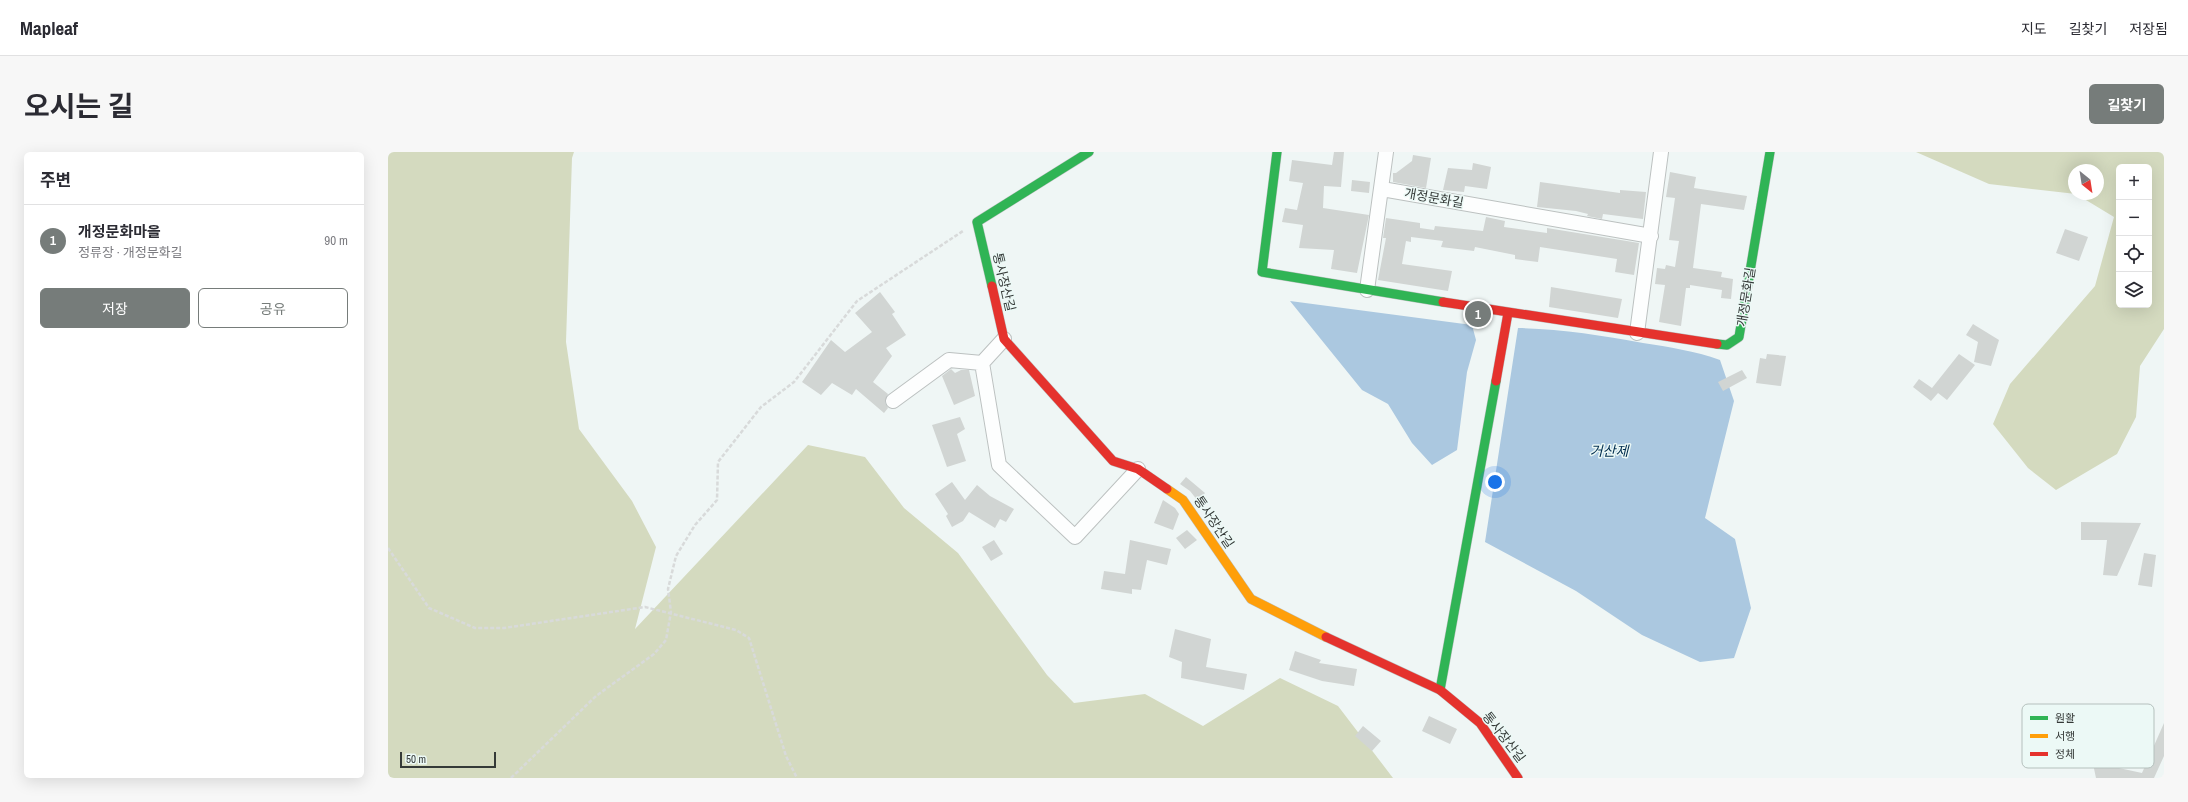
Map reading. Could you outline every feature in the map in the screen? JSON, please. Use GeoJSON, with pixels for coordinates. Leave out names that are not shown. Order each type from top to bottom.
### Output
{"type":"FeatureCollection","features":[{"type":"Feature","properties":{"kind":"street"},"geometry":{"type":"LineString","coordinates":[[977,222],[1089,152]]}},
{"type":"Feature","properties":{"kind":"street","name":"개정문화길"},"geometry":{"type":"LineString","coordinates":[[1277,152],[1262,272],[1508,313],[1727,345],[1739,337],[1770,152]]}},
{"type":"Feature","properties":{"kind":"street"},"geometry":{"type":"LineString","coordinates":[[1367,290],[1386,152]]}},
{"type":"Feature","properties":{"kind":"street"},"geometry":{"type":"LineString","coordinates":[[1637,333],[1661,152]]}},
{"type":"Feature","properties":{"kind":"street","name":"개정문화길"},"geometry":{"type":"LineString","coordinates":[[1382,189],[1651,236]]}},
{"type":"Feature","properties":{"kind":"street","name":"통사장산길"},"geometry":{"type":"LineString","coordinates":[[977,222],[1004,339],[1113,461],[1138,469],[1183,500],[1251,599],[1369,658],[1440,690],[1480,723],[1518,778]]}},
{"type":"Feature","properties":{"kind":"street"},"geometry":{"type":"LineString","coordinates":[[1440,690],[1508,313]]}},
{"type":"Feature","properties":{"kind":"street"},"geometry":{"type":"LineString","coordinates":[[982,364],[1004,339]]}},
{"type":"Feature","properties":{"kind":"street"},"geometry":{"type":"LineString","coordinates":[[893,401],[949,360],[982,364]]}},
{"type":"Feature","properties":{"kind":"street"},"geometry":{"type":"LineString","coordinates":[[982,364],[999,464],[1075,537],[1138,469]]}},
{"type":"Feature","properties":{"kind":"path"},"geometry":{"type":"LineString","coordinates":[[511,778],[596,696],[662,647],[668,635],[671,612],[668,589],[676,556],[695,525],[717,500],[718,462],[761,406],[794,382],[857,301],[977,222]]}},
{"type":"Feature","properties":{"kind":"path"},"geometry":{"type":"LineString","coordinates":[[388,548],[429,608],[438,614],[475,628],[504,628],[645,607],[671,612],[736,630],[749,638],[786,756],[797,778]]}},
{"type":"Feature","properties":{"kind":"green space"},"geometry":{"type":"Polygon","coordinates":[[[388,152],[574,152],[572,158],[566,342],[579,429],[632,501],[656,547],[635,629],[808,445],[865,457],[904,508],[958,553],[1047,675],[1074,703],[1145,694],[1203,726],[1280,678],[1338,706],[1393,778],[388,778],[388,152]]]}},
{"type":"Feature","properties":{"kind":"green space"},"geometry":{"type":"Polygon","coordinates":[[[1916,152],[2164,152],[2164,329],[2140,366],[2136,417],[2117,454],[2056,490],[2028,468],[1993,424],[2010,384],[2095,286],[2114,217],[2086,200],[2104,200],[2104,164],[2068,164],[2068,193],[1989,184],[1916,152]]]}},
{"type":"Feature","properties":{"kind":"water"},"geometry":{"type":"Polygon","coordinates":[[[1290,301],[1472,325],[1476,340],[1467,372],[1457,450],[1432,465],[1412,443],[1388,404],[1362,390],[1290,301]]]}},
{"type":"Feature","properties":{"kind":"water","name":"거산제"},"geometry":{"type":"Polygon","coordinates":[[[1518,328],[1565,331],[1612,337],[1701,354],[1720,360],[1734,401],[1705,518],[1735,539],[1751,608],[1734,658],[1700,662],[1642,635],[1576,591],[1485,542],[1518,328]]]}},
{"type":"Feature","properties":{"kind":"building"},"geometry":{"type":"Polygon","coordinates":[[[1334,152],[1344,152],[1341,187],[1324,186],[1323,208],[1369,215],[1357,273],[1331,269],[1334,250],[1299,248],[1303,225],[1282,222],[1285,208],[1297,210],[1303,183],[1289,181],[1292,160],[1332,165],[1334,152]]]}},
{"type":"Feature","properties":{"kind":"building"},"geometry":{"type":"Polygon","coordinates":[[[1413,155],[1431,158],[1426,188],[1393,182],[1393,173],[1396,173],[1412,161],[1413,155]]]}},
{"type":"Feature","properties":{"kind":"building"},"geometry":{"type":"Polygon","coordinates":[[[1473,163],[1491,167],[1487,189],[1465,186],[1464,192],[1443,190],[1448,168],[1472,170],[1473,163]]]}},
{"type":"Feature","properties":{"kind":"building"},"geometry":{"type":"Polygon","coordinates":[[[1670,172],[1696,177],[1694,188],[1747,196],[1744,210],[1701,204],[1693,268],[1722,272],[1721,277],[1733,279],[1731,299],[1721,298],[1722,290],[1690,285],[1690,288],[1686,288],[1681,326],[1659,322],[1665,285],[1655,284],[1657,268],[1665,269],[1666,265],[1675,267],[1679,241],[1669,240],[1675,198],[1666,197],[1670,172]]]}},
{"type":"Feature","properties":{"kind":"building"},"geometry":{"type":"Polygon","coordinates":[[[1352,180],[1370,182],[1369,193],[1351,191],[1352,180]]]}},
{"type":"Feature","properties":{"kind":"building"},"geometry":{"type":"Polygon","coordinates":[[[1540,182],[1620,193],[1620,190],[1646,192],[1643,219],[1603,214],[1602,219],[1587,216],[1588,214],[1576,211],[1537,207],[1540,182]]]}},
{"type":"Feature","properties":{"kind":"building"},"geometry":{"type":"Polygon","coordinates":[[[1486,217],[1505,221],[1504,227],[1547,233],[1547,228],[1639,243],[1634,275],[1615,272],[1617,259],[1540,247],[1538,262],[1515,259],[1515,255],[1475,247],[1474,251],[1441,247],[1443,241],[1411,237],[1411,242],[1406,241],[1402,264],[1452,271],[1448,291],[1378,280],[1386,238],[1383,238],[1386,218],[1420,223],[1420,228],[1434,230],[1435,226],[1483,231],[1486,217]]]}},
{"type":"Feature","properties":{"kind":"building"},"geometry":{"type":"Polygon","coordinates":[[[2065,229],[2088,237],[2079,261],[2056,253],[2065,229]]]}},
{"type":"Feature","properties":{"kind":"building"},"geometry":{"type":"Polygon","coordinates":[[[1551,287],[1622,299],[1618,318],[1549,307],[1551,287]]]}},
{"type":"Feature","properties":{"kind":"building"},"geometry":{"type":"Polygon","coordinates":[[[880,292],[895,312],[892,314],[906,335],[886,348],[892,356],[873,382],[888,394],[885,402],[888,408],[884,413],[856,389],[852,395],[832,383],[821,395],[802,382],[831,340],[845,352],[872,332],[855,313],[880,292]]]}},
{"type":"Feature","properties":{"kind":"building"},"geometry":{"type":"Polygon","coordinates":[[[1973,324],[1999,340],[1991,366],[1974,362],[1978,342],[1966,335],[1973,324]]]}},
{"type":"Feature","properties":{"kind":"building"},"geometry":{"type":"Polygon","coordinates":[[[1767,354],[1786,356],[1781,386],[1756,383],[1760,358],[1766,359],[1767,354]]]}},
{"type":"Feature","properties":{"kind":"building"},"geometry":{"type":"Polygon","coordinates":[[[1959,354],[1975,365],[1947,400],[1938,393],[1931,401],[1913,387],[1919,379],[1932,388],[1959,354]]]}},
{"type":"Feature","properties":{"kind":"building"},"geometry":{"type":"Polygon","coordinates":[[[951,369],[955,373],[961,370],[969,370],[975,396],[954,405],[942,376],[951,369]]]}},
{"type":"Feature","properties":{"kind":"building"},"geometry":{"type":"Polygon","coordinates":[[[1742,370],[1747,378],[1723,391],[1718,382],[1742,370]]]}},
{"type":"Feature","properties":{"kind":"building"},"geometry":{"type":"Polygon","coordinates":[[[960,417],[965,429],[957,434],[966,461],[947,467],[932,425],[960,417]]]}},
{"type":"Feature","properties":{"kind":"building"},"geometry":{"type":"Polygon","coordinates":[[[1186,477],[1205,493],[1198,501],[1190,491],[1180,484],[1186,477]]]}},
{"type":"Feature","properties":{"kind":"building"},"geometry":{"type":"Polygon","coordinates":[[[952,482],[965,500],[977,485],[990,496],[1014,509],[1006,522],[1000,519],[995,528],[969,512],[963,521],[952,527],[946,516],[948,514],[935,494],[952,482]]]}},
{"type":"Feature","properties":{"kind":"building"},"geometry":{"type":"Polygon","coordinates":[[[1163,500],[1175,508],[1179,514],[1173,530],[1154,523],[1163,500]]]}},
{"type":"Feature","properties":{"kind":"building"},"geometry":{"type":"Polygon","coordinates":[[[2081,522],[2141,523],[2117,576],[2103,575],[2107,540],[2081,540],[2081,522]]]}},
{"type":"Feature","properties":{"kind":"building"},"geometry":{"type":"Polygon","coordinates":[[[1187,530],[1197,540],[1185,549],[1176,538],[1187,530]]]}},
{"type":"Feature","properties":{"kind":"building"},"geometry":{"type":"Polygon","coordinates":[[[994,540],[1003,554],[991,561],[982,547],[994,540]]]}},
{"type":"Feature","properties":{"kind":"building"},"geometry":{"type":"Polygon","coordinates":[[[1130,540],[1171,549],[1167,565],[1147,560],[1141,590],[1132,589],[1132,594],[1101,589],[1104,571],[1125,574],[1130,540]]]}},
{"type":"Feature","properties":{"kind":"building"},"geometry":{"type":"Polygon","coordinates":[[[2144,553],[2156,555],[2152,587],[2138,585],[2144,553]]]}},
{"type":"Feature","properties":{"kind":"building"},"geometry":{"type":"Polygon","coordinates":[[[1175,629],[1211,639],[1206,667],[1247,674],[1244,690],[1181,678],[1182,662],[1169,657],[1175,629]]]}},
{"type":"Feature","properties":{"kind":"building"},"geometry":{"type":"Polygon","coordinates":[[[1295,651],[1321,660],[1319,663],[1357,669],[1354,686],[1322,681],[1289,670],[1295,651]]]}},
{"type":"Feature","properties":{"kind":"building"},"geometry":{"type":"Polygon","coordinates":[[[1429,716],[1457,729],[1450,744],[1422,731],[1429,716]]]}},
{"type":"Feature","properties":{"kind":"building"},"geometry":{"type":"Polygon","coordinates":[[[2164,723],[2164,756],[2154,778],[2096,778],[2094,768],[2119,768],[2142,773],[2144,768],[2154,768],[2154,746],[2164,723]]]}},
{"type":"Feature","properties":{"kind":"building"},"geometry":{"type":"Polygon","coordinates":[[[1363,726],[1381,741],[1372,751],[1355,736],[1363,726]]]}},
{"type":"Feature","properties":{"kind":"traffic: fast"},"geometry":{"type":"LineString","coordinates":[[992,286],[977,222],[1089,152]]}},
{"type":"Feature","properties":{"kind":"traffic: fast"},"geometry":{"type":"LineString","coordinates":[[1277,152],[1262,272],[1443,302]]}},
{"type":"Feature","properties":{"kind":"traffic: fast"},"geometry":{"type":"LineString","coordinates":[[1717,344],[1727,345],[1739,337],[1770,152]]}},
{"type":"Feature","properties":{"kind":"traffic: fast"},"geometry":{"type":"LineString","coordinates":[[1440,690],[1496,381]]}},
{"type":"Feature","properties":{"kind":"traffic: slow"},"geometry":{"type":"LineString","coordinates":[[1167,489],[1183,500],[1251,599],[1326,637]]}},
{"type":"Feature","properties":{"kind":"traffic: jam"},"geometry":{"type":"LineString","coordinates":[[992,286],[1004,339],[1113,461],[1138,469],[1167,489]]}},
{"type":"Feature","properties":{"kind":"traffic: jam"},"geometry":{"type":"LineString","coordinates":[[1443,302],[1717,344]]}},
{"type":"Feature","properties":{"kind":"traffic: jam"},"geometry":{"type":"LineString","coordinates":[[1496,381],[1508,313]]}},
{"type":"Feature","properties":{"kind":"traffic: jam"},"geometry":{"type":"LineString","coordinates":[[1326,637],[1440,690],[1480,723],[1518,778]]}},
{"type":"Feature","properties":{"kind":"place","name":"개정문화마을"},"geometry":{"type":"Point","coordinates":[1478,314]}}]}
